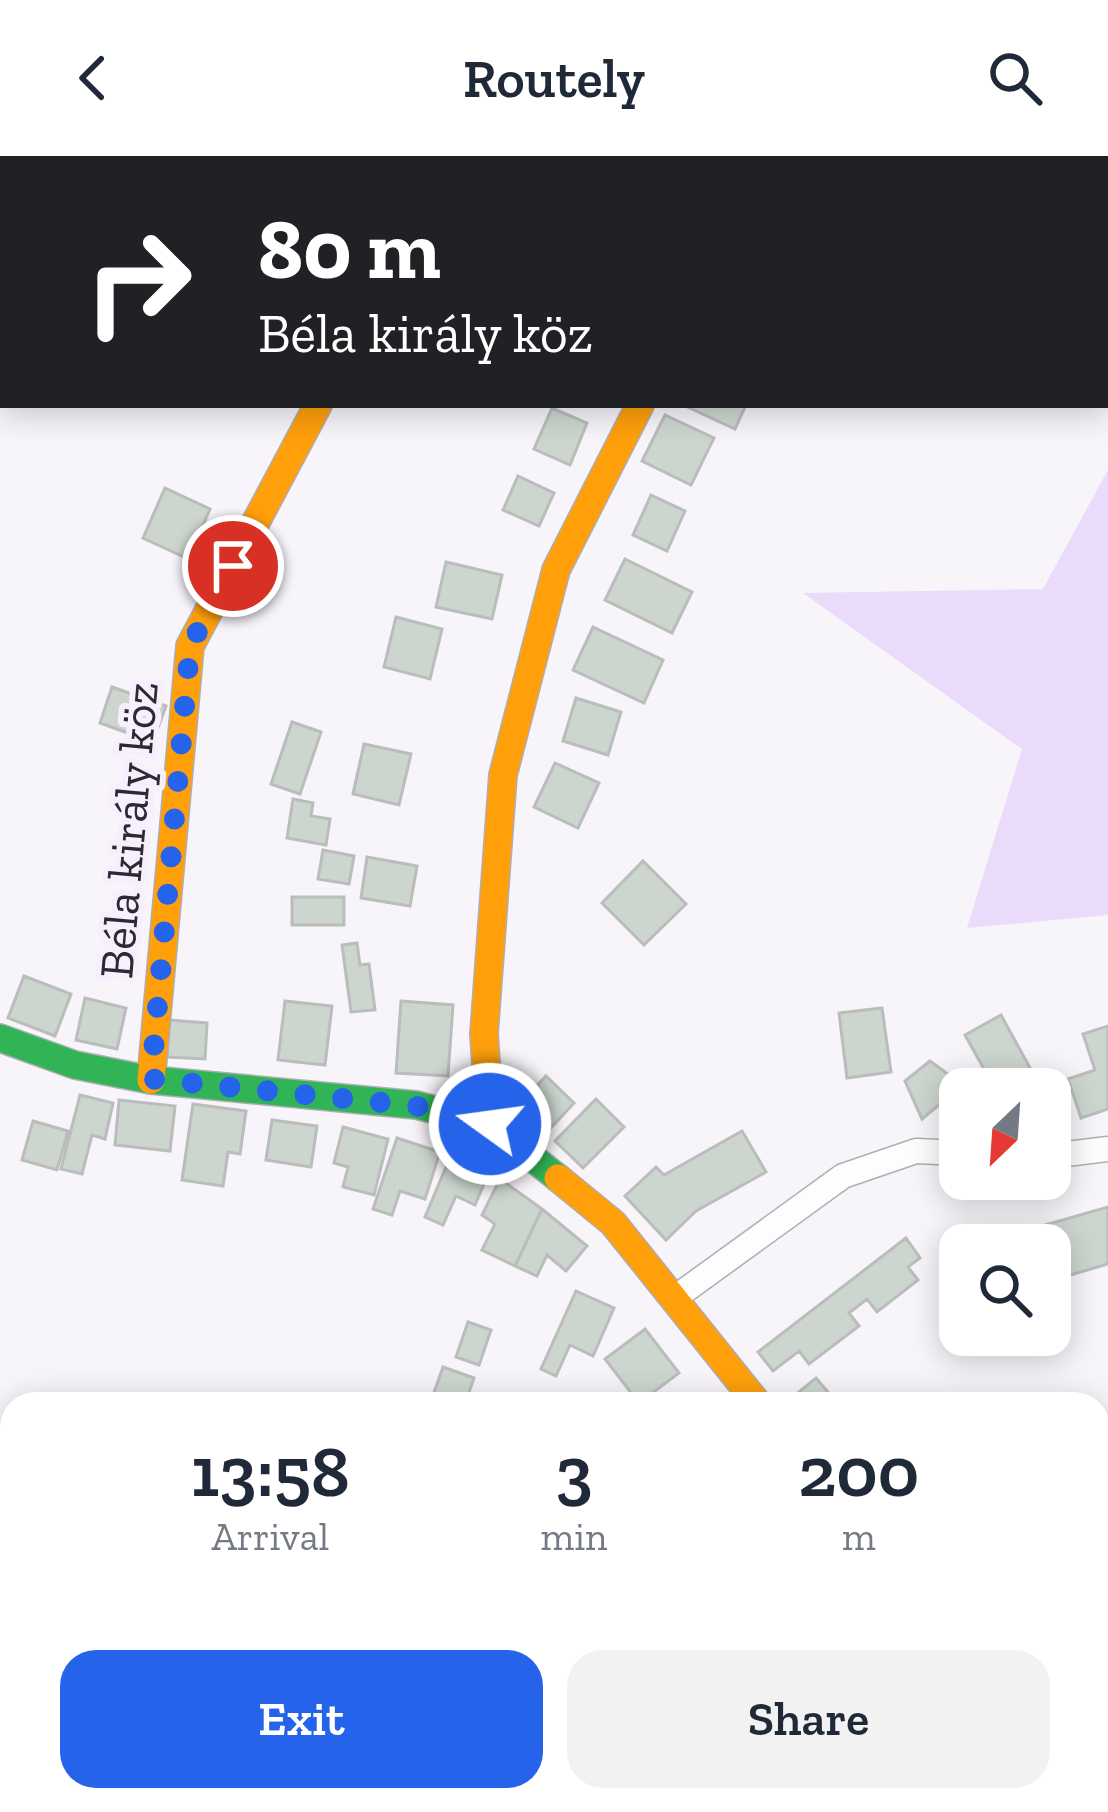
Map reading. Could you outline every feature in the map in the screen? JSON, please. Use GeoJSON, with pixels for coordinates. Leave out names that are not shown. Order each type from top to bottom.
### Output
{"type":"FeatureCollection","features":[{"type":"Feature","properties":{"kind":"street","name":"Béla király köz"},"geometry":{"type":"LineString","coordinates":[[151,1079],[190,646],[316,408]]}},
{"type":"Feature","properties":{"kind":"street"},"geometry":{"type":"LineString","coordinates":[[490,1124],[484,1034],[503,775],[556,570],[638,408]]}},
{"type":"Feature","properties":{"kind":"street"},"geometry":{"type":"LineString","coordinates":[[0,1038],[75,1065],[151,1079],[416,1106],[490,1124],[613,1223],[749,1392]]}},
{"type":"Feature","properties":{"kind":"street"},"geometry":{"type":"LineString","coordinates":[[1071,1153],[1108,1149]]}},
{"type":"Feature","properties":{"kind":"street"},"geometry":{"type":"LineString","coordinates":[[676,1297],[843,1176],[916,1150],[939,1152]]}},
{"type":"Feature","properties":{"kind":"shaded area"},"geometry":{"type":"Polygon","coordinates":[[[1108,470],[1108,915],[967,928],[1022,749],[803,593],[1043,589],[1108,470]]]}},
{"type":"Feature","properties":{"kind":"building"},"geometry":{"type":"Polygon","coordinates":[[[552,408],[587,423],[570,465],[534,449],[552,408]]]}},
{"type":"Feature","properties":{"kind":"building"},"geometry":{"type":"Polygon","coordinates":[[[690,408],[745,408],[735,429],[690,408]]]}},
{"type":"Feature","properties":{"kind":"building"},"geometry":{"type":"Polygon","coordinates":[[[665,415],[714,438],[691,485],[642,461],[665,415]]]}},
{"type":"Feature","properties":{"kind":"building"},"geometry":{"type":"Polygon","coordinates":[[[518,476],[554,493],[539,526],[503,510],[518,476]]]}},
{"type":"Feature","properties":{"kind":"building"},"geometry":{"type":"Polygon","coordinates":[[[165,488],[210,509],[201,530],[209,534],[197,563],[143,538],[165,488]]]}},
{"type":"Feature","properties":{"kind":"building"},"geometry":{"type":"Polygon","coordinates":[[[651,495],[685,511],[667,551],[633,535],[651,495]]]}},
{"type":"Feature","properties":{"kind":"building"},"geometry":{"type":"Polygon","coordinates":[[[625,559],[692,592],[672,633],[605,600],[625,559]]]}},
{"type":"Feature","properties":{"kind":"building"},"geometry":{"type":"Polygon","coordinates":[[[446,562],[502,575],[492,619],[436,607],[446,562]]]}},
{"type":"Feature","properties":{"kind":"building"},"geometry":{"type":"Polygon","coordinates":[[[396,617],[442,629],[430,679],[384,667],[396,617]]]}},
{"type":"Feature","properties":{"kind":"building"},"geometry":{"type":"Polygon","coordinates":[[[593,627],[663,660],[644,703],[573,670],[593,627]]]}},
{"type":"Feature","properties":{"kind":"building"},"geometry":{"type":"Polygon","coordinates":[[[112,687],[166,706],[153,742],[100,723],[112,687]]]}},
{"type":"Feature","properties":{"kind":"building"},"geometry":{"type":"Polygon","coordinates":[[[576,698],[621,712],[608,755],[563,741],[576,698]]]}},
{"type":"Feature","properties":{"kind":"building"},"geometry":{"type":"Polygon","coordinates":[[[292,722],[321,732],[300,794],[271,784],[292,722]]]}},
{"type":"Feature","properties":{"kind":"building"},"geometry":{"type":"Polygon","coordinates":[[[364,744],[411,754],[399,805],[353,794],[364,744]]]}},
{"type":"Feature","properties":{"kind":"building"},"geometry":{"type":"Polygon","coordinates":[[[555,763],[599,783],[578,828],[534,807],[555,763]]]}},
{"type":"Feature","properties":{"kind":"building"},"geometry":{"type":"Polygon","coordinates":[[[293,799],[313,803],[311,816],[330,819],[326,845],[287,838],[293,799]]]}},
{"type":"Feature","properties":{"kind":"building"},"geometry":{"type":"Polygon","coordinates":[[[323,850],[354,856],[349,884],[318,879],[323,850]]]}},
{"type":"Feature","properties":{"kind":"building"},"geometry":{"type":"Polygon","coordinates":[[[367,857],[417,866],[410,906],[361,898],[367,857]]]}},
{"type":"Feature","properties":{"kind":"building"},"geometry":{"type":"Polygon","coordinates":[[[643,861],[686,904],[644,945],[602,903],[643,861]]]}},
{"type":"Feature","properties":{"kind":"building"},"geometry":{"type":"Polygon","coordinates":[[[292,897],[344,897],[344,925],[292,925],[292,897]]]}},
{"type":"Feature","properties":{"kind":"building"},"geometry":{"type":"Polygon","coordinates":[[[357,943],[360,965],[369,964],[375,1010],[351,1012],[342,945],[357,943]]]}},
{"type":"Feature","properties":{"kind":"building"},"geometry":{"type":"Polygon","coordinates":[[[24,976],[71,994],[55,1036],[8,1018],[24,976]]]}},
{"type":"Feature","properties":{"kind":"building"},"geometry":{"type":"Polygon","coordinates":[[[85,998],[126,1008],[117,1049],[76,1040],[85,998]]]}},
{"type":"Feature","properties":{"kind":"building"},"geometry":{"type":"Polygon","coordinates":[[[285,1001],[332,1006],[325,1065],[278,1060],[285,1001]]]}},
{"type":"Feature","properties":{"kind":"building"},"geometry":{"type":"Polygon","coordinates":[[[401,1001],[453,1005],[448,1076],[396,1073],[401,1001]]]}},
{"type":"Feature","properties":{"kind":"building"},"geometry":{"type":"Polygon","coordinates":[[[882,1008],[891,1072],[847,1078],[839,1013],[882,1008]]]}},
{"type":"Feature","properties":{"kind":"building"},"geometry":{"type":"Polygon","coordinates":[[[1001,1015],[1030,1068],[983,1068],[965,1035],[1001,1015]]]}},
{"type":"Feature","properties":{"kind":"building"},"geometry":{"type":"Polygon","coordinates":[[[169,1020],[207,1023],[205,1059],[167,1057],[169,1020]]]}},
{"type":"Feature","properties":{"kind":"building"},"geometry":{"type":"Polygon","coordinates":[[[1108,1026],[1108,1109],[1081,1118],[1071,1078],[1095,1070],[1083,1034],[1108,1026]]]}},
{"type":"Feature","properties":{"kind":"building"},"geometry":{"type":"Polygon","coordinates":[[[930,1061],[940,1068],[939,1105],[922,1119],[905,1081],[930,1061]]]}},
{"type":"Feature","properties":{"kind":"building"},"geometry":{"type":"Polygon","coordinates":[[[546,1076],[574,1103],[548,1131],[519,1105],[546,1076]]]}},
{"type":"Feature","properties":{"kind":"building"},"geometry":{"type":"Polygon","coordinates":[[[80,1095],[113,1103],[105,1139],[92,1135],[82,1174],[61,1169],[80,1095]]]}},
{"type":"Feature","properties":{"kind":"building"},"geometry":{"type":"Polygon","coordinates":[[[596,1099],[624,1127],[583,1168],[555,1141],[596,1099]]]}},
{"type":"Feature","properties":{"kind":"building"},"geometry":{"type":"Polygon","coordinates":[[[119,1100],[175,1106],[170,1151],[115,1145],[119,1100]]]}},
{"type":"Feature","properties":{"kind":"building"},"geometry":{"type":"Polygon","coordinates":[[[193,1104],[246,1111],[240,1154],[228,1152],[223,1186],[182,1180],[193,1104]]]}},
{"type":"Feature","properties":{"kind":"building"},"geometry":{"type":"Polygon","coordinates":[[[272,1120],[317,1126],[311,1167],[266,1160],[272,1120]]]}},
{"type":"Feature","properties":{"kind":"building"},"geometry":{"type":"Polygon","coordinates":[[[33,1121],[68,1131],[57,1170],[22,1160],[33,1121]]]}},
{"type":"Feature","properties":{"kind":"building"},"geometry":{"type":"Polygon","coordinates":[[[343,1127],[388,1139],[374,1195],[343,1187],[348,1167],[334,1163],[343,1127]]]}},
{"type":"Feature","properties":{"kind":"building"},"geometry":{"type":"Polygon","coordinates":[[[742,1131],[766,1172],[696,1211],[666,1240],[625,1196],[656,1167],[664,1175],[742,1131]]]}},
{"type":"Feature","properties":{"kind":"building"},"geometry":{"type":"Polygon","coordinates":[[[397,1138],[440,1152],[425,1199],[400,1191],[392,1215],[373,1209],[397,1138]]]}},
{"type":"Feature","properties":{"kind":"building"},"geometry":{"type":"Polygon","coordinates":[[[451,1155],[489,1172],[475,1205],[456,1196],[443,1225],[425,1217],[451,1155]]]}},
{"type":"Feature","properties":{"kind":"building"},"geometry":{"type":"Polygon","coordinates":[[[500,1179],[542,1209],[515,1266],[482,1250],[495,1224],[482,1215],[500,1179]]]}},
{"type":"Feature","properties":{"kind":"building"},"geometry":{"type":"Polygon","coordinates":[[[1108,1207],[1108,1264],[1071,1275],[1071,1224],[1048,1224],[1108,1207]]]}},
{"type":"Feature","properties":{"kind":"building"},"geometry":{"type":"Polygon","coordinates":[[[542,1209],[587,1246],[566,1271],[547,1255],[537,1276],[515,1266],[542,1209]]]}},
{"type":"Feature","properties":{"kind":"building"},"geometry":{"type":"Polygon","coordinates":[[[906,1238],[920,1258],[908,1267],[918,1280],[877,1312],[867,1299],[849,1313],[859,1326],[809,1364],[799,1351],[773,1371],[758,1352],[906,1238]]]}},
{"type":"Feature","properties":{"kind":"building"},"geometry":{"type":"Polygon","coordinates":[[[576,1291],[614,1308],[593,1356],[570,1345],[556,1376],[541,1369],[576,1291]]]}},
{"type":"Feature","properties":{"kind":"building"},"geometry":{"type":"Polygon","coordinates":[[[468,1322],[491,1330],[479,1365],[456,1357],[468,1322]]]}},
{"type":"Feature","properties":{"kind":"building"},"geometry":{"type":"Polygon","coordinates":[[[645,1329],[679,1373],[654,1392],[630,1392],[605,1359],[645,1329]]]}},
{"type":"Feature","properties":{"kind":"building"},"geometry":{"type":"Polygon","coordinates":[[[443,1367],[474,1378],[469,1392],[434,1392],[443,1367]]]}},
{"type":"Feature","properties":{"kind":"building"},"geometry":{"type":"Polygon","coordinates":[[[816,1378],[828,1392],[799,1392],[816,1378]]]}},
{"type":"Feature","properties":{"kind":"traffic: fast"},"geometry":{"type":"LineString","coordinates":[[0,1038],[75,1065],[151,1080],[416,1105],[490,1124],[558,1178]]}},
{"type":"Feature","properties":{"kind":"traffic: slow"},"geometry":{"type":"LineString","coordinates":[[151,1080],[190,646],[316,408]]}},
{"type":"Feature","properties":{"kind":"traffic: slow"},"geometry":{"type":"LineString","coordinates":[[490,1124],[484,1034],[503,775],[556,570],[638,408]]}},
{"type":"Feature","properties":{"kind":"traffic: slow"},"geometry":{"type":"LineString","coordinates":[[558,1178],[613,1223],[748,1392]]}},
{"type":"Feature","properties":{"kind":"route"},"geometry":{"type":"LineString","coordinates":[[233,566],[190,646],[151,1079],[416,1106],[490,1124]]}}]}
